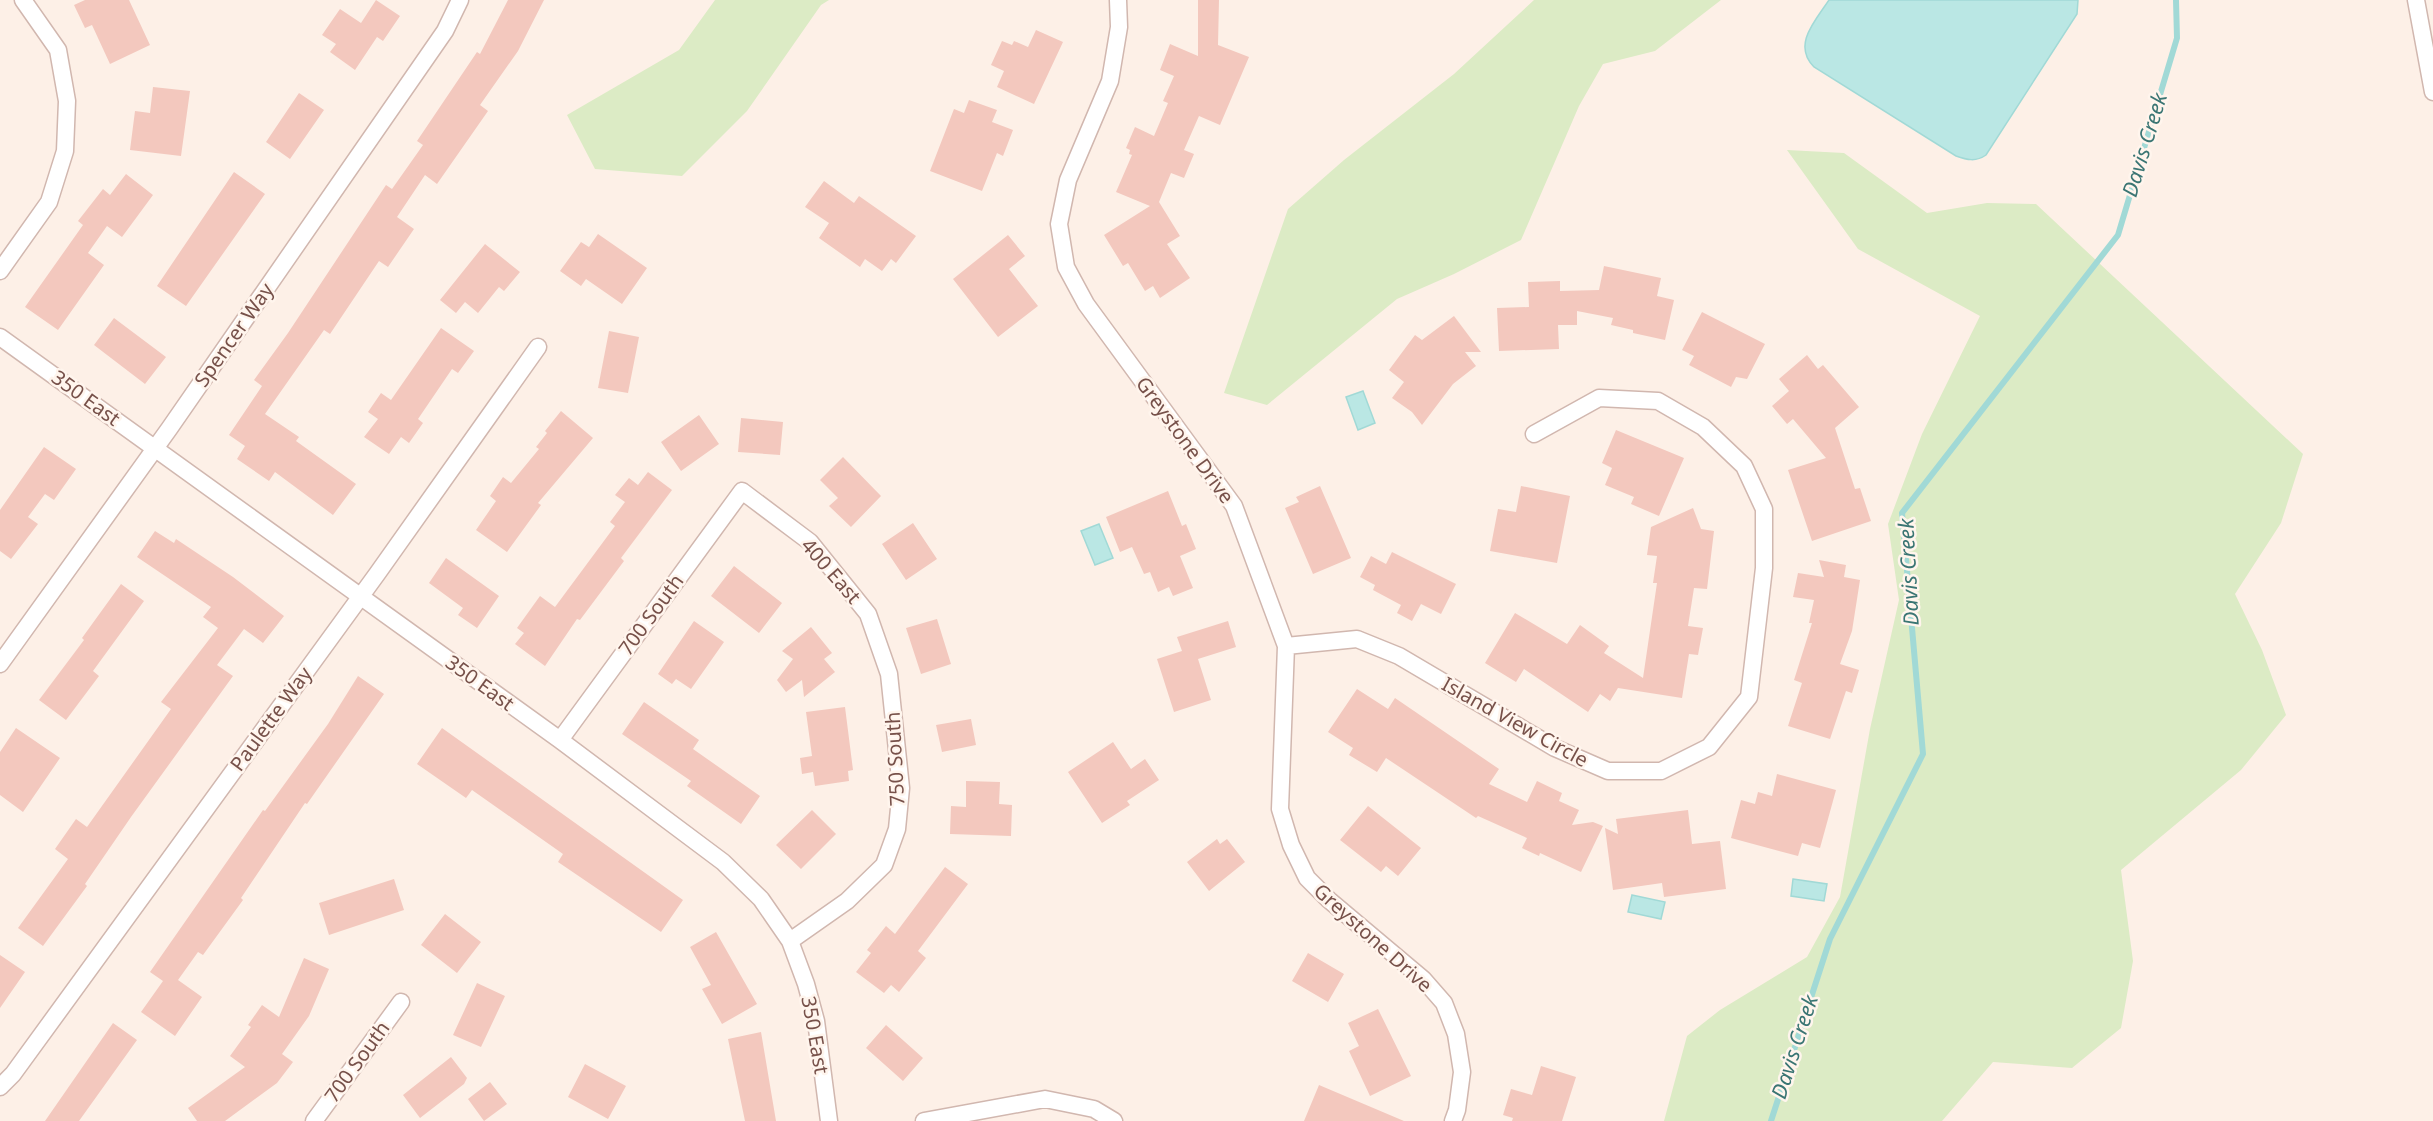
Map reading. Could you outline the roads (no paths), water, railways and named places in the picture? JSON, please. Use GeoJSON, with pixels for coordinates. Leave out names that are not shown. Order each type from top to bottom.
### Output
{"type":"FeatureCollection","features":[{"type":"Feature","properties":{"kind":"street"},"geometry":{"type":"LineString","coordinates":[[0,271],[49,202],[65,151],[67,101],[58,51],[23,0]]}},
{"type":"Feature","properties":{"kind":"street","name":"Spencer Way"},"geometry":{"type":"LineString","coordinates":[[0,664],[155,448],[445,31],[460,0]]}},
{"type":"Feature","properties":{"kind":"street","name":"Greystone Drive"},"geometry":{"type":"LineString","coordinates":[[1118,0],[1119,27],[1110,81],[1068,180],[1059,224],[1066,267],[1086,304],[1234,506],[1286,646],[1280,809],[1291,844],[1307,878],[1329,900],[1423,979],[1444,1003],[1456,1034],[1462,1072],[1454,1121]]}},
{"type":"Feature","properties":{"kind":"street"},"geometry":{"type":"LineString","coordinates":[[2416,0],[2433,92]]}},
{"type":"Feature","properties":{"kind":"street","name":"350 East"},"geometry":{"type":"LineString","coordinates":[[0,337],[560,740],[723,862],[761,898],[790,941],[806,984],[816,1021],[829,1121]]}},
{"type":"Feature","properties":{"kind":"street","name":"Paulette Way"},"geometry":{"type":"LineString","coordinates":[[0,1087],[13,1074],[360,597],[538,347]]}},
{"type":"Feature","properties":{"kind":"street","name":"Island View Circle"},"geometry":{"type":"LineString","coordinates":[[1286,646],[1357,639],[1399,656],[1555,748],[1608,771],[1661,771],[1710,747],[1749,697],[1764,568],[1764,508],[1744,466],[1702,427],[1658,402],[1599,398],[1534,434]]}},
{"type":"Feature","properties":{"kind":"street","name":"400 East"},"geometry":{"type":"LineString","coordinates":[[742,491],[810,542],[868,614],[889,674]]}},
{"type":"Feature","properties":{"kind":"street","name":"700 South"},"geometry":{"type":"LineString","coordinates":[[560,740],[742,491]]}},
{"type":"Feature","properties":{"kind":"street","name":"750 South"},"geometry":{"type":"LineString","coordinates":[[790,941],[847,901],[884,865],[897,829],[901,788],[889,674]]}},
{"type":"Feature","properties":{"kind":"street","name":"700 South"},"geometry":{"type":"LineString","coordinates":[[314,1121],[401,1002]]}},
{"type":"Feature","properties":{"kind":"street"},"geometry":{"type":"LineString","coordinates":[[924,1121],[1045,1099],[1094,1109],[1114,1121]]}},
{"type":"Feature","properties":{"kind":"water"},"geometry":{"type":"Polygon","coordinates":[[[1829,0],[2078,0],[2077,14],[1986,155],[1971,160],[1956,156],[1814,67],[1808,59],[1805,42],[1812,25],[1829,0]]]}},
{"type":"Feature","properties":{"kind":"water"},"geometry":{"type":"Polygon","coordinates":[[[1363,391],[1375,423],[1358,430],[1346,397],[1363,391]]]}},
{"type":"Feature","properties":{"kind":"water"},"geometry":{"type":"Polygon","coordinates":[[[1099,524],[1113,558],[1095,565],[1081,531],[1099,524]]]}},
{"type":"Feature","properties":{"kind":"water"},"geometry":{"type":"Polygon","coordinates":[[[1793,879],[1827,884],[1824,901],[1791,896],[1793,879]]]}},
{"type":"Feature","properties":{"kind":"water"},"geometry":{"type":"Polygon","coordinates":[[[1632,895],[1665,902],[1661,919],[1628,912],[1632,895]]]}},
{"type":"Feature","properties":{"kind":"waterway","name":"Davis Creek"},"geometry":{"type":"LineString","coordinates":[[1771,1121],[1830,939],[1923,754],[1902,513],[2118,235],[2177,38],[2176,0]]}}]}
